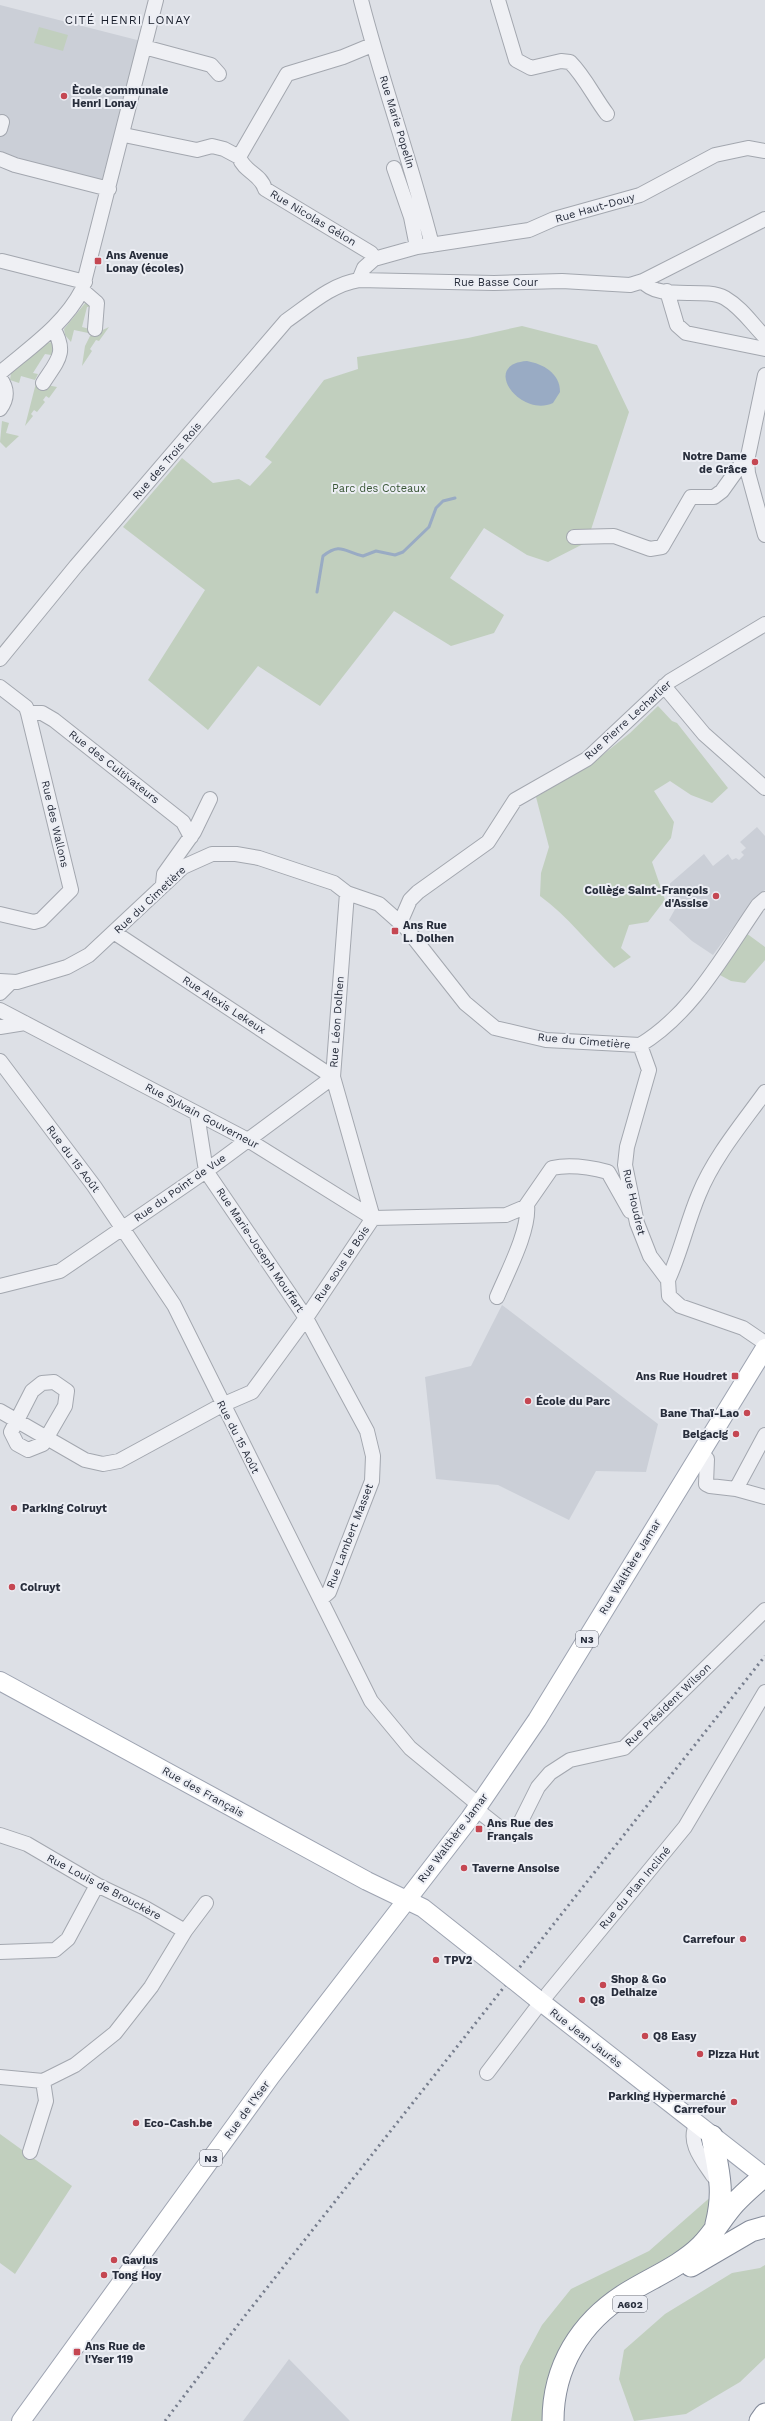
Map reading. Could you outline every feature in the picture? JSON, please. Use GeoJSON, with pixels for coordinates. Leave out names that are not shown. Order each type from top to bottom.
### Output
{"type":"FeatureCollection","features":[{"type":"Feature","properties":{"kind":"highway","name":"A602"},"geometry":{"type":"LineString","coordinates":[[704,2130],[722,2183],[721,2203],[715,2228]]}},
{"type":"Feature","properties":{"kind":"highway","name":"A602"},"geometry":{"type":"LineString","coordinates":[[553,2421],[553,2397],[559,2375],[571,2350],[584,2331],[607,2307],[625,2294],[687,2258],[702,2246],[736,2202],[764,2176]]}},
{"type":"Feature","properties":{"kind":"highway","name":"A602"},"geometry":{"type":"LineString","coordinates":[[563,2421],[564,2394],[573,2370],[596,2335],[616,2314],[636,2300],[758,2229],[765,2211]]}},
{"type":"Feature","properties":{"kind":"highway"},"geometry":{"type":"LineString","coordinates":[[761,2421],[765,2414]]}},
{"type":"Feature","properties":{"kind":"main road","name":"Rue Walthère Jamar"},"geometry":{"type":"LineString","coordinates":[[407,1900],[478,1807],[537,1720],[765,1348]]}},
{"type":"Feature","properties":{"kind":"main road","name":"Rue des Français"},"geometry":{"type":"LineString","coordinates":[[0,1682],[367,1881],[407,1900]]}},
{"type":"Feature","properties":{"kind":"main road","name":"Rue Jean Jaurès"},"geometry":{"type":"LineString","coordinates":[[407,1900],[423,1908],[538,2000],[764,2176]]}},
{"type":"Feature","properties":{"kind":"main road","name":"Rue de l'Yser"},"geometry":{"type":"LineString","coordinates":[[21,2421],[271,2076],[407,1900]]}},
{"type":"Feature","properties":{"kind":"street"},"geometry":{"type":"LineString","coordinates":[[0,409],[6,394],[1,371],[53,328],[72,308],[84,286],[124,134],[156,0]]}},
{"type":"Feature","properties":{"kind":"street","name":"Rue Marie Popelin"},"geometry":{"type":"LineString","coordinates":[[361,0],[372,45],[421,202],[432,245]]}},
{"type":"Feature","properties":{"kind":"street"},"geometry":{"type":"LineString","coordinates":[[498,0],[516,60],[531,68],[562,61],[570,62],[581,74],[606,114]]}},
{"type":"Feature","properties":{"kind":"street"},"geometry":{"type":"LineString","coordinates":[[124,134],[197,150],[212,146],[224,149],[239,157],[287,74],[343,57],[372,45]]}},
{"type":"Feature","properties":{"kind":"street"},"geometry":{"type":"LineString","coordinates":[[144,47],[211,64],[219,74]]}},
{"type":"Feature","properties":{"kind":"street","name":"Rue Haut-Douy"},"geometry":{"type":"LineString","coordinates":[[374,259],[417,247],[529,230],[554,219],[640,195],[715,155],[748,148],[765,151]]}},
{"type":"Feature","properties":{"kind":"street","name":"Rue Nicolas Gélon"},"geometry":{"type":"LineString","coordinates":[[239,157],[241,165],[262,181],[265,189],[371,253],[374,259]]}},
{"type":"Feature","properties":{"kind":"street"},"geometry":{"type":"LineString","coordinates":[[0,159],[15,165],[109,188]]}},
{"type":"Feature","properties":{"kind":"street"},"geometry":{"type":"LineString","coordinates":[[394,168],[411,217],[417,247]]}},
{"type":"Feature","properties":{"kind":"street","name":"Rue Basse Cour"},"geometry":{"type":"LineString","coordinates":[[354,280],[494,283],[562,280],[630,285],[643,281],[765,219]]}},
{"type":"Feature","properties":{"kind":"street"},"geometry":{"type":"LineString","coordinates":[[354,280],[374,259]]}},
{"type":"Feature","properties":{"kind":"street"},"geometry":{"type":"LineString","coordinates":[[2,261],[84,286],[97,302],[95,329]]}},
{"type":"Feature","properties":{"kind":"street","name":"Rue des Trois Rois"},"geometry":{"type":"LineString","coordinates":[[0,659],[76,566],[286,321],[328,292],[354,280]]}},
{"type":"Feature","properties":{"kind":"street"},"geometry":{"type":"LineString","coordinates":[[643,281],[648,287],[667,291],[706,294],[724,298],[742,311],[765,337]]}},
{"type":"Feature","properties":{"kind":"street"},"geometry":{"type":"LineString","coordinates":[[667,291],[677,325],[686,333],[765,348]]}},
{"type":"Feature","properties":{"kind":"street"},"geometry":{"type":"LineString","coordinates":[[43,383],[61,352],[61,345],[53,328]]}},
{"type":"Feature","properties":{"kind":"street"},"geometry":{"type":"LineString","coordinates":[[765,375],[747,461],[748,473],[765,535]]}},
{"type":"Feature","properties":{"kind":"street"},"geometry":{"type":"LineString","coordinates":[[574,536],[614,536],[650,549],[662,547],[691,497],[714,497],[722,490],[742,462],[747,461]]}},
{"type":"Feature","properties":{"kind":"street","name":"Rue Pierre Lecharlier"},"geometry":{"type":"LineString","coordinates":[[400,923],[410,900],[418,892],[488,842],[515,800],[586,759],[664,686],[746,633],[765,624]]}},
{"type":"Feature","properties":{"kind":"street"},"geometry":{"type":"LineString","coordinates":[[664,686],[704,734],[765,788]]}},
{"type":"Feature","properties":{"kind":"street","name":"Rue des Wallons"},"geometry":{"type":"LineString","coordinates":[[0,687],[26,708],[28,713],[71,890],[41,920],[34,922],[0,914]]}},
{"type":"Feature","properties":{"kind":"street","name":"Rue des Cultivateurs"},"geometry":{"type":"LineString","coordinates":[[28,713],[42,712],[60,724],[184,822],[190,836]]}},
{"type":"Feature","properties":{"kind":"street"},"geometry":{"type":"LineString","coordinates":[[164,884],[164,874],[190,836],[210,799]]}},
{"type":"Feature","properties":{"kind":"street","name":"Rue du Cimetière"},"geometry":{"type":"LineString","coordinates":[[0,993],[5,982],[32,978],[67,968],[90,955],[115,933],[183,867],[200,858],[212,854],[236,854],[259,858],[334,883],[347,893],[362,896],[379,904],[400,923],[465,1003],[495,1028],[546,1040],[640,1045],[687,1006],[758,905],[765,899]]}},
{"type":"Feature","properties":{"kind":"street","name":"Rue Léon Dolhen"},"geometry":{"type":"LineString","coordinates":[[347,893],[333,1077],[373,1218]]}},
{"type":"Feature","properties":{"kind":"street","name":"Rue Alexis Lekeux"},"geometry":{"type":"LineString","coordinates":[[115,933],[333,1077]]}},
{"type":"Feature","properties":{"kind":"street","name":"Rue Sylvain Gouverneur"},"geometry":{"type":"LineString","coordinates":[[0,1010],[248,1140],[373,1218]]}},
{"type":"Feature","properties":{"kind":"street"},"geometry":{"type":"LineString","coordinates":[[0,1027],[25,1023]]}},
{"type":"Feature","properties":{"kind":"street","name":"Rue Houdret"},"geometry":{"type":"LineString","coordinates":[[640,1045],[649,1070],[627,1147],[626,1165],[637,1224],[650,1256],[668,1280],[669,1296],[680,1306],[743,1328],[765,1343]]}},
{"type":"Feature","properties":{"kind":"street","name":"Rue du 15 Août"},"geometry":{"type":"LineString","coordinates":[[1,1063],[123,1228],[174,1306],[222,1405],[321,1599],[371,1701],[386,1721],[410,1748],[478,1807]]}},
{"type":"Feature","properties":{"kind":"street","name":"Rue du Point de Vue"},"geometry":{"type":"LineString","coordinates":[[0,1286],[60,1271],[206,1171],[333,1077]]}},
{"type":"Feature","properties":{"kind":"street"},"geometry":{"type":"LineString","coordinates":[[668,1280],[678,1258],[698,1194],[708,1174],[765,1092]]}},
{"type":"Feature","properties":{"kind":"street","name":"Rue Marie-Joseph Mouffart"},"geometry":{"type":"LineString","coordinates":[[198,1114],[206,1171],[306,1318]]}},
{"type":"Feature","properties":{"kind":"street","name":"Rue sous le Bois"},"geometry":{"type":"LineString","coordinates":[[0,1411],[85,1460],[103,1464],[119,1461],[222,1405],[252,1392],[306,1318],[373,1218],[506,1215],[517,1212],[527,1205],[552,1168],[565,1165],[589,1167],[608,1172],[616,1183],[637,1224]]}},
{"type":"Feature","properties":{"kind":"street","name":"Rue sous le Bois"},"geometry":{"type":"LineString","coordinates":[[497,1297],[523,1233],[528,1212],[527,1205]]}},
{"type":"Feature","properties":{"kind":"street","name":"Rue Lambert Masset"},"geometry":{"type":"LineString","coordinates":[[306,1318],[367,1431],[373,1456],[370,1491],[329,1592],[321,1599]]}},
{"type":"Feature","properties":{"kind":"street"},"geometry":{"type":"LineString","coordinates":[[54,1382],[67,1392],[65,1406],[43,1444],[28,1450],[17,1444],[11,1432],[16,1420],[32,1391],[42,1383],[54,1382]]}},
{"type":"Feature","properties":{"kind":"street"},"geometry":{"type":"LineString","coordinates":[[736,1489],[765,1435]]}},
{"type":"Feature","properties":{"kind":"street"},"geometry":{"type":"LineString","coordinates":[[700,1452],[707,1459],[708,1465],[706,1484],[710,1486],[736,1489],[765,1497]]}},
{"type":"Feature","properties":{"kind":"street","name":"Rue Président Wilson"},"geometry":{"type":"LineString","coordinates":[[478,1807],[506,1832],[512,1833],[518,1828],[538,1787],[550,1773],[563,1763],[617,1750],[629,1744],[765,1610]]}},
{"type":"Feature","properties":{"kind":"street","name":"Rue du Plan Incliné"},"geometry":{"type":"LineString","coordinates":[[487,2073],[538,2000],[685,1827],[722,1762],[765,1692]]}},
{"type":"Feature","properties":{"kind":"street","name":"Rue Louis de Brouckère"},"geometry":{"type":"LineString","coordinates":[[0,1835],[27,1844],[97,1885],[145,1908],[185,1931]]}},
{"type":"Feature","properties":{"kind":"street"},"geometry":{"type":"LineString","coordinates":[[0,1952],[55,1950],[68,1939],[97,1885]]}},
{"type":"Feature","properties":{"kind":"street"},"geometry":{"type":"LineString","coordinates":[[0,2077],[43,2081],[75,2065],[115,2033],[151,1987],[185,1931],[206,1903]]}},
{"type":"Feature","properties":{"kind":"street"},"geometry":{"type":"LineString","coordinates":[[30,2152],[46,2101],[43,2081]]}},
{"type":"Feature","properties":{"kind":"street"},"geometry":{"type":"LineString","coordinates":[[704,2130],[693,2137],[695,2146],[713,2176]]}},
{"type":"Feature","properties":{"kind":"shaded area","name":"Ècole communale Henri Lonay"},"geometry":{"type":"Polygon","coordinates":[[[0,5],[141,41],[104,180],[98,182],[2,157],[0,152],[0,5]]]}},
{"type":"Feature","properties":{"kind":"shaded area","name":"Collège Saint-François d'Assise"},"geometry":{"type":"Polygon","coordinates":[[[757,827],[765,836],[765,890],[751,903],[713,955],[692,941],[669,920],[679,902],[666,887],[704,854],[713,866],[728,854],[732,860],[736,858],[739,860],[744,855],[741,852],[746,848],[740,842],[757,827]]]}},
{"type":"Feature","properties":{"kind":"shaded area","name":"École du Parc"},"geometry":{"type":"Polygon","coordinates":[[[502,1305],[658,1424],[646,1472],[596,1471],[569,1520],[498,1485],[436,1479],[425,1377],[471,1366],[502,1305]]]}},
{"type":"Feature","properties":{"kind":"shaded area"},"geometry":{"type":"Polygon","coordinates":[[[289,2359],[350,2421],[243,2421],[289,2359]]]}},
{"type":"Feature","properties":{"kind":"green space"},"geometry":{"type":"Polygon","coordinates":[[[39,27],[68,35],[63,51],[34,43],[39,27]]]}},
{"type":"Feature","properties":{"kind":"green space"},"geometry":{"type":"Polygon","coordinates":[[[86,302],[91,307],[87,307],[82,327],[97,331],[93,334],[74,330],[71,342],[65,335],[64,329],[86,302]]]}},
{"type":"Feature","properties":{"kind":"green space","name":"Parc des Coteaux"},"geometry":{"type":"Polygon","coordinates":[[[522,326],[597,345],[629,412],[587,542],[548,562],[527,555],[484,528],[450,578],[504,615],[494,633],[451,646],[394,611],[320,706],[258,666],[208,730],[148,680],[205,590],[123,527],[182,458],[213,483],[239,479],[250,486],[272,462],[265,457],[324,380],[358,369],[357,357],[468,338],[522,326]]]}},
{"type":"Feature","properties":{"kind":"green space"},"geometry":{"type":"Polygon","coordinates":[[[109,327],[99,341],[96,340],[90,349],[92,351],[82,366],[85,346],[90,336],[109,327]]]}},
{"type":"Feature","properties":{"kind":"green space"},"geometry":{"type":"Polygon","coordinates":[[[53,342],[54,352],[51,355],[45,354],[33,373],[38,374],[35,380],[21,376],[19,383],[10,380],[11,373],[46,343],[53,342]]]}},
{"type":"Feature","properties":{"kind":"green space"},"geometry":{"type":"Polygon","coordinates":[[[36,383],[57,387],[49,398],[46,396],[43,400],[45,402],[37,412],[34,410],[31,414],[33,416],[25,426],[36,383]]]}},
{"type":"Feature","properties":{"kind":"green space"},"geometry":{"type":"Polygon","coordinates":[[[2,421],[9,423],[6,433],[19,436],[6,448],[0,442],[2,421]]]}},
{"type":"Feature","properties":{"kind":"green space"},"geometry":{"type":"Polygon","coordinates":[[[658,706],[672,721],[677,723],[728,788],[712,803],[691,795],[670,781],[654,791],[674,822],[671,838],[652,862],[665,900],[648,922],[629,925],[621,948],[631,957],[614,968],[560,912],[540,896],[541,873],[549,847],[536,797],[590,765],[630,733],[658,706]]]}},
{"type":"Feature","properties":{"kind":"green space"},"geometry":{"type":"Polygon","coordinates":[[[746,933],[765,947],[765,960],[745,983],[731,981],[718,974],[746,933]]]}},
{"type":"Feature","properties":{"kind":"green space"},"geometry":{"type":"Polygon","coordinates":[[[0,2134],[72,2186],[15,2274],[0,2263],[0,2134]]]}},
{"type":"Feature","properties":{"kind":"green space"},"geometry":{"type":"Polygon","coordinates":[[[714,2194],[707,2226],[690,2246],[650,2267],[609,2294],[558,2353],[550,2372],[543,2409],[544,2421],[511,2421],[520,2366],[542,2325],[571,2289],[649,2251],[714,2194]]]}},
{"type":"Feature","properties":{"kind":"green space"},"geometry":{"type":"Polygon","coordinates":[[[765,2265],[765,2358],[740,2382],[686,2414],[634,2421],[619,2379],[624,2350],[665,2314],[732,2273],[760,2268],[765,2265]]]}},
{"type":"Feature","properties":{"kind":"water"},"geometry":{"type":"Polygon","coordinates":[[[527,361],[539,364],[550,370],[554,375],[559,385],[560,392],[553,403],[540,406],[528,403],[518,397],[510,389],[506,380],[507,371],[513,364],[527,361]]]}},
{"type":"Feature","properties":{"kind":"waterway"},"geometry":{"type":"LineString","coordinates":[[317,592],[323,556],[329,552],[339,549],[363,556],[376,551],[395,555],[403,552],[429,527],[436,508],[443,501],[455,498]]}},
{"type":"Feature","properties":{"kind":"railway"},"geometry":{"type":"LineString","coordinates":[[165,2421],[244,2317],[765,1656]]}},
{"type":"Feature","properties":{"kind":"place","name":"Ècole communale Henri Lonay"},"geometry":{"type":"Point","coordinates":[64,96]}},
{"type":"Feature","properties":{"kind":"place","name":"Ans Avenue Lonay (écoles)"},"geometry":{"type":"Point","coordinates":[98,261]}},
{"type":"Feature","properties":{"kind":"place","name":"Notre Dame de Grâce"},"geometry":{"type":"Point","coordinates":[755,462]}},
{"type":"Feature","properties":{"kind":"place","name":"Collège Saint-François d'Assise"},"geometry":{"type":"Point","coordinates":[716,896]}},
{"type":"Feature","properties":{"kind":"place","name":"Ans Rue L. Dolhen"},"geometry":{"type":"Point","coordinates":[395,931]}},
{"type":"Feature","properties":{"kind":"place","name":"Ans Rue Houdret"},"geometry":{"type":"Point","coordinates":[735,1376]}},
{"type":"Feature","properties":{"kind":"place","name":"École du Parc"},"geometry":{"type":"Point","coordinates":[528,1401]}},
{"type":"Feature","properties":{"kind":"place","name":"Bane Thaï-Lao"},"geometry":{"type":"Point","coordinates":[747,1413]}},
{"type":"Feature","properties":{"kind":"place","name":"Belgacig"},"geometry":{"type":"Point","coordinates":[736,1434]}},
{"type":"Feature","properties":{"kind":"place","name":"Parking Colruyt"},"geometry":{"type":"Point","coordinates":[14,1508]}},
{"type":"Feature","properties":{"kind":"place","name":"Colruyt"},"geometry":{"type":"Point","coordinates":[12,1587]}},
{"type":"Feature","properties":{"kind":"place","name":"Ans Rue des Français"},"geometry":{"type":"Point","coordinates":[479,1829]}},
{"type":"Feature","properties":{"kind":"place","name":"Taverne Ansoise"},"geometry":{"type":"Point","coordinates":[464,1868]}},
{"type":"Feature","properties":{"kind":"place","name":"Carrefour"},"geometry":{"type":"Point","coordinates":[743,1939]}},
{"type":"Feature","properties":{"kind":"place","name":"TPV2"},"geometry":{"type":"Point","coordinates":[436,1960]}},
{"type":"Feature","properties":{"kind":"place","name":"Shop & Go Delhaize"},"geometry":{"type":"Point","coordinates":[603,1985]}},
{"type":"Feature","properties":{"kind":"place","name":"Q8"},"geometry":{"type":"Point","coordinates":[582,2000]}},
{"type":"Feature","properties":{"kind":"place","name":"Q8 Easy"},"geometry":{"type":"Point","coordinates":[645,2036]}},
{"type":"Feature","properties":{"kind":"place","name":"Pizza Hut"},"geometry":{"type":"Point","coordinates":[700,2054]}},
{"type":"Feature","properties":{"kind":"place","name":"Parking Hypermarché Carrefour"},"geometry":{"type":"Point","coordinates":[734,2102]}},
{"type":"Feature","properties":{"kind":"place","name":"Eco-Cash.be"},"geometry":{"type":"Point","coordinates":[136,2123]}},
{"type":"Feature","properties":{"kind":"place","name":"Gavius"},"geometry":{"type":"Point","coordinates":[114,2260]}},
{"type":"Feature","properties":{"kind":"place","name":"Tong Hoy"},"geometry":{"type":"Point","coordinates":[104,2275]}},
{"type":"Feature","properties":{"kind":"place","name":"Ans Rue de l'Yser 119"},"geometry":{"type":"Point","coordinates":[77,2352]}},
{"type":"Feature","properties":{"kind":"district","name":"CITÉ HENRI LONAY"},"geometry":{"type":"Point","coordinates":[128,20]}}]}
